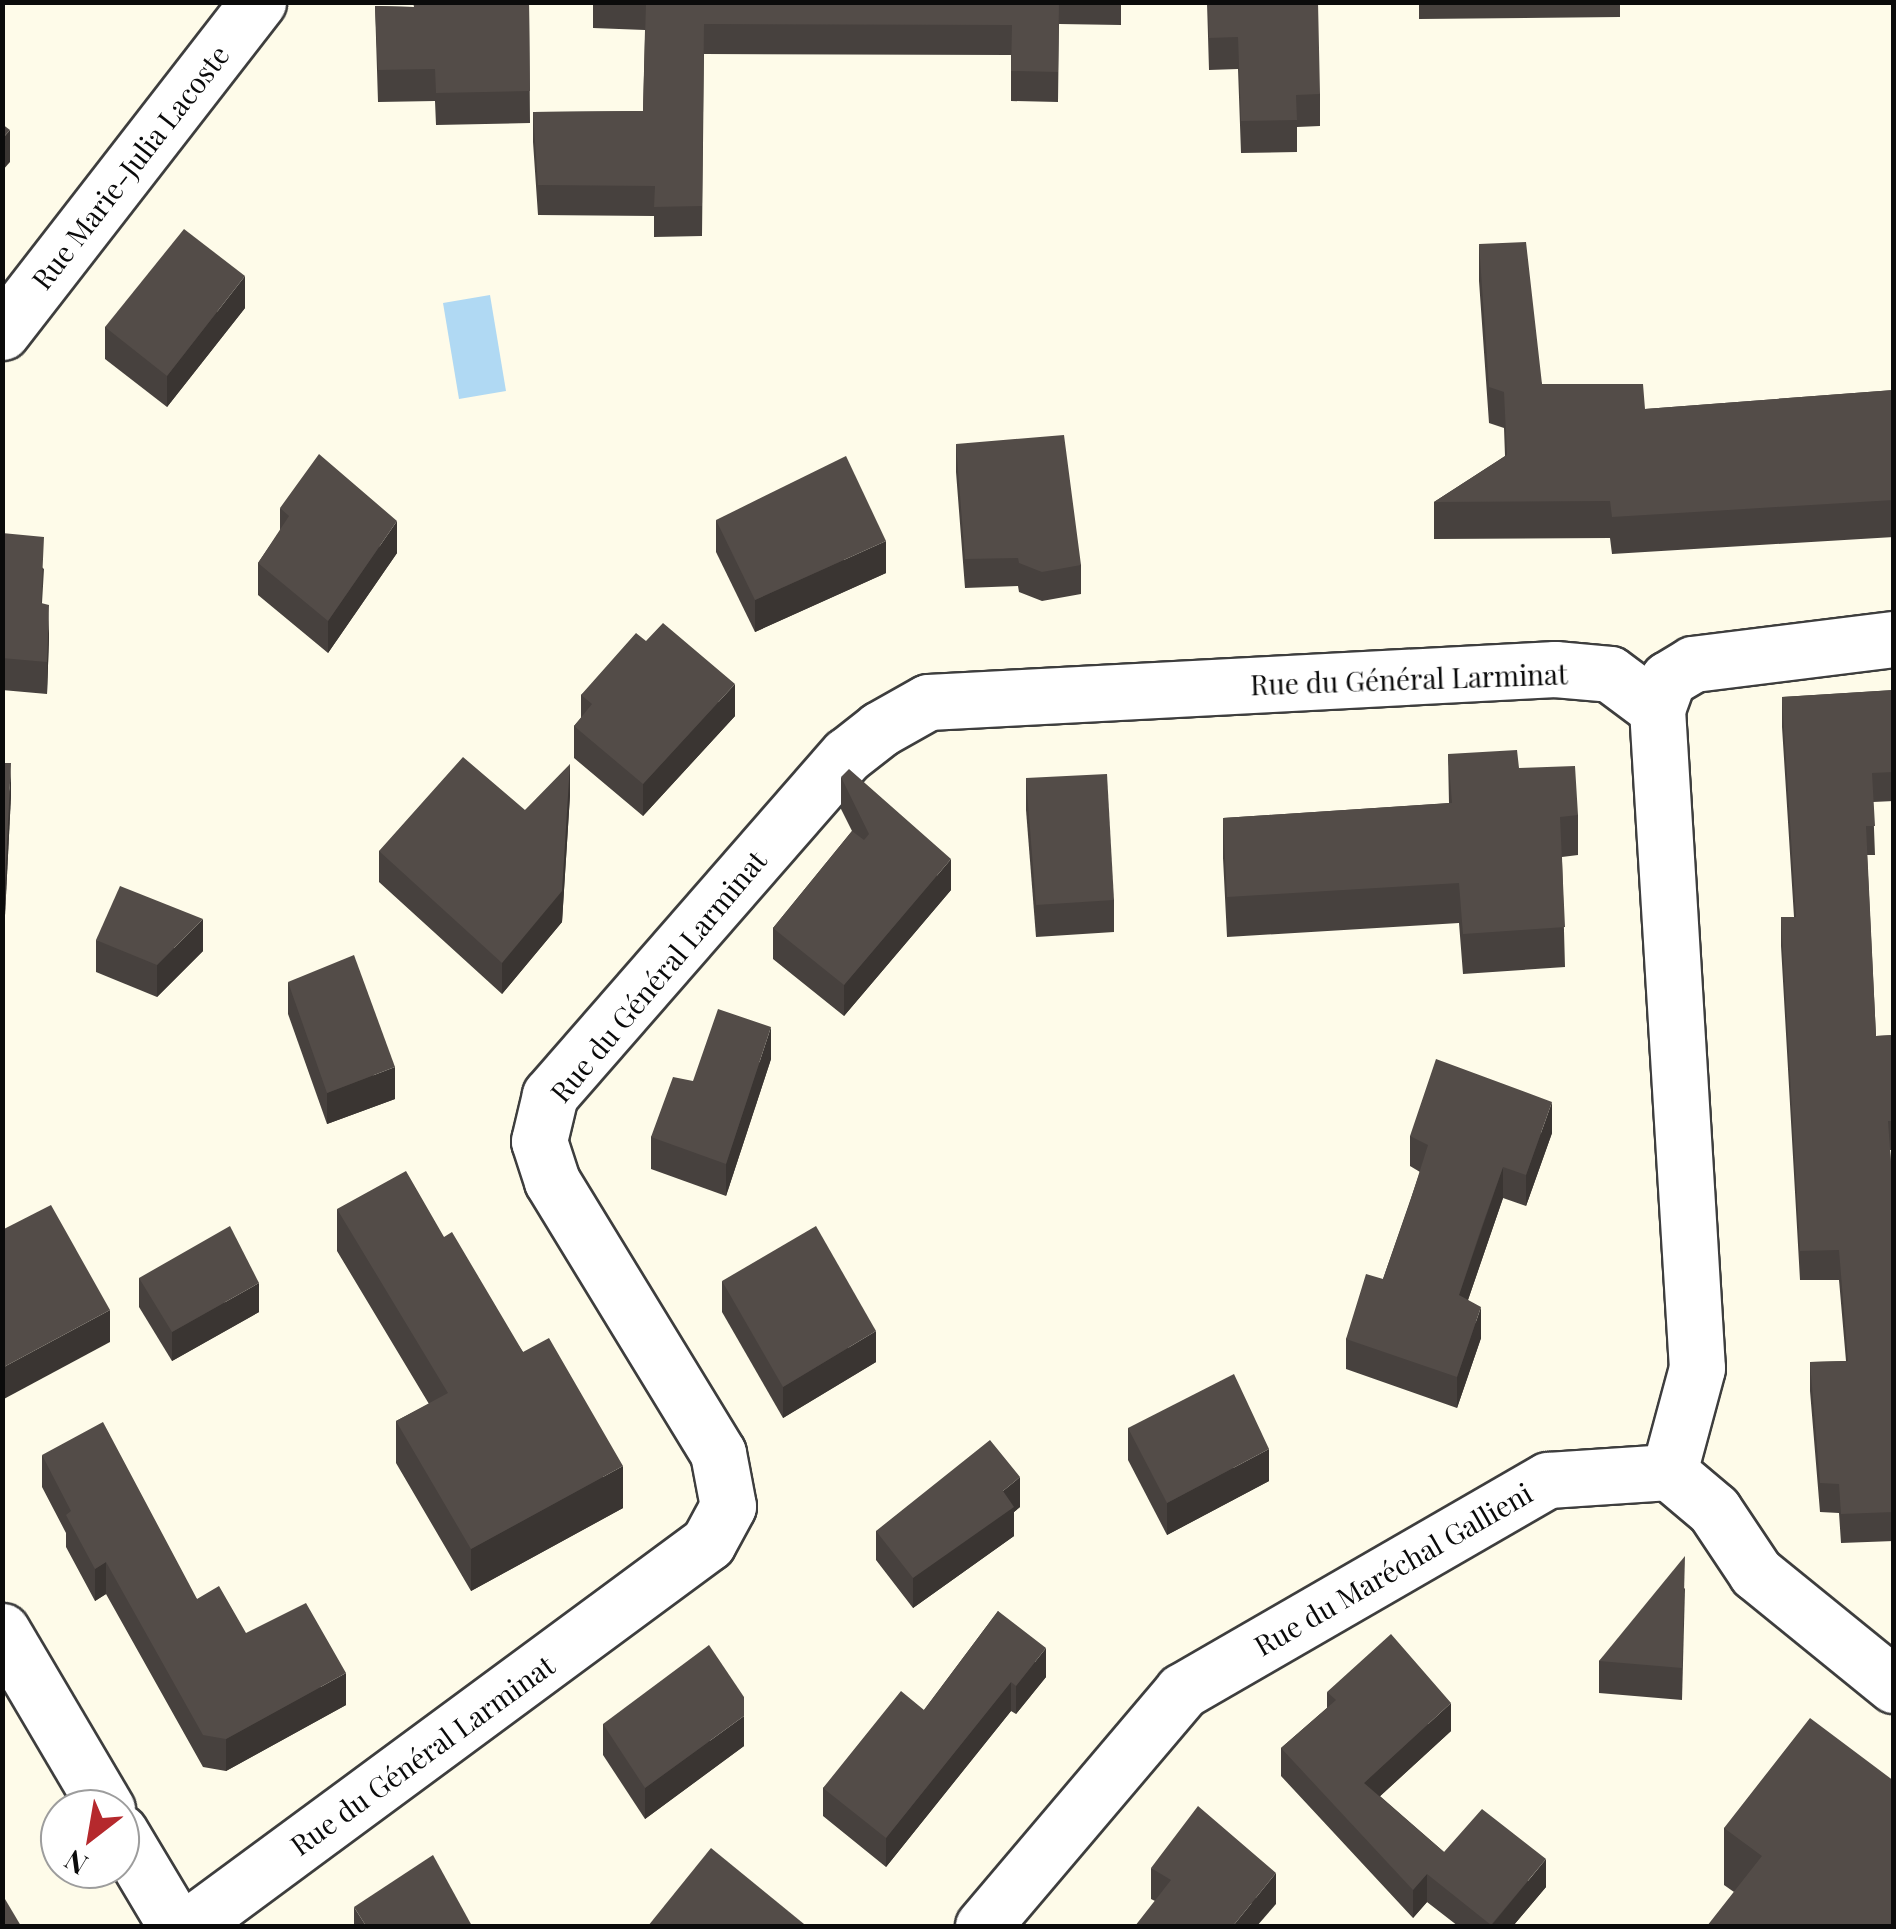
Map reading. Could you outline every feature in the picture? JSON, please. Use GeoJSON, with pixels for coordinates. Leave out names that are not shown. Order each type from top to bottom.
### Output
{"type":"FeatureCollection","features":[{"type":"Feature","properties":{"kind":"street","name":"Rue Marie-Julia Lacoste"},"geometry":{"type":"LineString","coordinates":[[2,332],[258,2]]}},
{"type":"Feature","properties":{"kind":"street"},"geometry":{"type":"LineString","coordinates":[[1894,639],[1694,664],[1668,679],[1657,709],[1697,1368],[1669,1472],[1714,1510],[1756,1572],[1894,1684]]}},
{"type":"Feature","properties":{"kind":"street","name":"Rue du Général Larminat"},"geometry":{"type":"LineString","coordinates":[[189,1926],[708,1543],[728,1506],[718,1453],[552,1181],[540,1141],[550,1095],[848,755],[880,729],[928,702],[1555,669],[1610,674],[1657,709]]}},
{"type":"Feature","properties":{"kind":"street","name":"Rue du Maréchal Gallieni"},"geometry":{"type":"LineString","coordinates":[[984,1926],[1182,1691],[1548,1480],[1669,1472]]}},
{"type":"Feature","properties":{"kind":"street"},"geometry":{"type":"LineString","coordinates":[[2,1630],[95,1789]]}},
{"type":"Feature","properties":{"kind":"street"},"geometry":{"type":"LineString","coordinates":[[140,1866],[176,1926]]}},
{"type":"Feature","properties":{"kind":"water"},"geometry":{"type":"Polygon","coordinates":[[[490,295],[506,391],[459,399],[443,303],[490,295]]]}},
{"type":"Feature","properties":{"kind":"building"},"geometry":{"type":"Polygon","coordinates":[[[413,2],[529,2],[530,91],[436,93],[435,69],[378,70],[375,6],[414,7],[413,2]]]}},
{"type":"Feature","properties":{"kind":"building"},"geometry":{"type":"Polygon","coordinates":[[[646,2],[1059,2],[1058,72],[1011,71],[1012,25],[704,24],[702,206],[654,207],[655,186],[538,185],[533,112],[643,111],[646,2]]]}},
{"type":"Feature","properties":{"kind":"building"},"geometry":{"type":"Polygon","coordinates":[[[1208,2],[1318,2],[1320,94],[1296,95],[1297,120],[1241,121],[1238,37],[1209,38],[1208,2]]]}},
{"type":"Feature","properties":{"kind":"building"},"geometry":{"type":"Polygon","coordinates":[[[184,229],[245,276],[167,376],[105,327],[184,229]]]}},
{"type":"Feature","properties":{"kind":"building"},"geometry":{"type":"Polygon","coordinates":[[[1526,242],[1542,384],[1643,384],[1645,409],[1894,390],[1894,500],[1612,517],[1610,501],[1434,502],[1507,455],[1504,392],[1489,387],[1479,244],[1526,242]]]}},
{"type":"Feature","properties":{"kind":"building"},"geometry":{"type":"Polygon","coordinates":[[[1064,435],[1081,565],[1042,572],[1019,563],[1018,558],[965,559],[956,444],[1064,435]]]}},
{"type":"Feature","properties":{"kind":"building"},"geometry":{"type":"Polygon","coordinates":[[[319,454],[397,521],[328,621],[258,563],[289,516],[280,508],[319,454]]]}},
{"type":"Feature","properties":{"kind":"building"},"geometry":{"type":"Polygon","coordinates":[[[846,456],[886,541],[755,600],[716,520],[846,456]]]}},
{"type":"Feature","properties":{"kind":"building"},"geometry":{"type":"Polygon","coordinates":[[[2,533],[44,537],[41,603],[49,605],[47,662],[2,658],[2,533]]]}},
{"type":"Feature","properties":{"kind":"building"},"geometry":{"type":"Polygon","coordinates":[[[663,623],[735,684],[643,784],[574,726],[592,704],[581,695],[636,633],[646,641],[663,623]]]}},
{"type":"Feature","properties":{"kind":"building"},"geometry":{"type":"Polygon","coordinates":[[[1894,690],[1894,772],[1872,773],[1875,826],[1866,826],[1876,1036],[1894,1035],[1894,1121],[1888,1121],[1894,1204],[1894,1512],[1841,1514],[1839,1484],[1820,1483],[1810,1362],[1848,1361],[1839,1250],[1800,1251],[1781,917],[1796,917],[1782,697],[1894,690]]]}},
{"type":"Feature","properties":{"kind":"building"},"geometry":{"type":"Polygon","coordinates":[[[1517,750],[1519,768],[1575,766],[1578,815],[1560,817],[1565,927],[1463,934],[1459,883],[1227,897],[1223,818],[1452,803],[1448,754],[1517,750]]]}},
{"type":"Feature","properties":{"kind":"building"},"geometry":{"type":"Polygon","coordinates":[[[463,757],[525,810],[570,764],[562,891],[502,963],[379,851],[463,757]]]}},
{"type":"Feature","properties":{"kind":"building"},"geometry":{"type":"Polygon","coordinates":[[[2,763],[11,763],[4,903],[2,903],[2,763]]]}},
{"type":"Feature","properties":{"kind":"building"},"geometry":{"type":"Polygon","coordinates":[[[849,769],[951,859],[844,985],[773,928],[852,831],[864,840],[869,834],[841,777],[849,769]]]}},
{"type":"Feature","properties":{"kind":"building"},"geometry":{"type":"Polygon","coordinates":[[[1107,774],[1114,900],[1036,905],[1026,778],[1107,774]]]}},
{"type":"Feature","properties":{"kind":"building"},"geometry":{"type":"Polygon","coordinates":[[[120,886],[203,919],[157,965],[96,940],[120,886]]]}},
{"type":"Feature","properties":{"kind":"building"},"geometry":{"type":"Polygon","coordinates":[[[354,955],[395,1067],[327,1093],[288,982],[354,955]]]}},
{"type":"Feature","properties":{"kind":"building"},"geometry":{"type":"Polygon","coordinates":[[[718,1009],[771,1027],[726,1164],[651,1137],[673,1077],[693,1081],[718,1009]]]}},
{"type":"Feature","properties":{"kind":"building"},"geometry":{"type":"Polygon","coordinates":[[[1436,1059],[1552,1102],[1526,1175],[1503,1167],[1481,1229],[1459,1295],[1481,1307],[1457,1377],[1346,1339],[1366,1274],[1383,1279],[1409,1205],[1428,1145],[1410,1136],[1436,1059]]]}},
{"type":"Feature","properties":{"kind":"building"},"geometry":{"type":"Polygon","coordinates":[[[406,1171],[444,1237],[452,1232],[523,1352],[549,1338],[623,1466],[471,1549],[396,1421],[448,1393],[337,1209],[406,1171]]]}},
{"type":"Feature","properties":{"kind":"building"},"geometry":{"type":"Polygon","coordinates":[[[51,1205],[110,1310],[2,1368],[2,1230],[51,1205]]]}},
{"type":"Feature","properties":{"kind":"building"},"geometry":{"type":"Polygon","coordinates":[[[230,1226],[259,1283],[172,1332],[139,1278],[230,1226]]]}},
{"type":"Feature","properties":{"kind":"building"},"geometry":{"type":"Polygon","coordinates":[[[816,1226],[876,1331],[783,1387],[722,1281],[816,1226]]]}},
{"type":"Feature","properties":{"kind":"building"},"geometry":{"type":"Polygon","coordinates":[[[1234,1374],[1269,1449],[1167,1503],[1128,1428],[1234,1374]]]}},
{"type":"Feature","properties":{"kind":"building"},"geometry":{"type":"Polygon","coordinates":[[[103,1422],[197,1599],[219,1586],[246,1633],[306,1603],[346,1673],[226,1739],[203,1735],[106,1562],[95,1569],[66,1515],[71,1511],[42,1455],[103,1422]]]}},
{"type":"Feature","properties":{"kind":"building"},"geometry":{"type":"Polygon","coordinates":[[[990,1440],[1020,1477],[1003,1491],[1014,1507],[913,1578],[876,1531],[990,1440]]]}},
{"type":"Feature","properties":{"kind":"building"},"geometry":{"type":"Polygon","coordinates":[[[1685,1556],[1682,1668],[1599,1661],[1685,1556]]]}},
{"type":"Feature","properties":{"kind":"building"},"geometry":{"type":"Polygon","coordinates":[[[998,1611],[1046,1648],[1016,1686],[1011,1682],[886,1838],[823,1788],[901,1691],[924,1710],[998,1611]]]}},
{"type":"Feature","properties":{"kind":"building"},"geometry":{"type":"Polygon","coordinates":[[[1391,1634],[1451,1703],[1364,1783],[1444,1852],[1482,1809],[1546,1859],[1491,1925],[1427,1874],[1413,1890],[1281,1748],[1336,1700],[1327,1692],[1391,1634]]]}},
{"type":"Feature","properties":{"kind":"building"},"geometry":{"type":"Polygon","coordinates":[[[709,1645],[744,1697],[744,1716],[645,1788],[603,1724],[709,1645]]]}},
{"type":"Feature","properties":{"kind":"building"},"geometry":{"type":"Polygon","coordinates":[[[1810,1718],[1894,1781],[1894,1926],[1707,1926],[1762,1856],[1724,1828],[1810,1718]]]}},
{"type":"Feature","properties":{"kind":"building"},"geometry":{"type":"Polygon","coordinates":[[[1198,1806],[1276,1873],[1233,1926],[1135,1926],[1171,1880],[1151,1868],[1198,1806]]]}},
{"type":"Feature","properties":{"kind":"building"},"geometry":{"type":"Polygon","coordinates":[[[711,1848],[804,1924],[648,1926],[711,1848]]]}},
{"type":"Feature","properties":{"kind":"building"},"geometry":{"type":"Polygon","coordinates":[[[433,1855],[472,1926],[366,1926],[354,1907],[433,1855]]]}},
{"type":"Feature","properties":{"kind":"building"},"geometry":{"type":"Polygon","coordinates":[[[2,1894],[21,1926],[2,1926],[2,1894]]]}}]}
